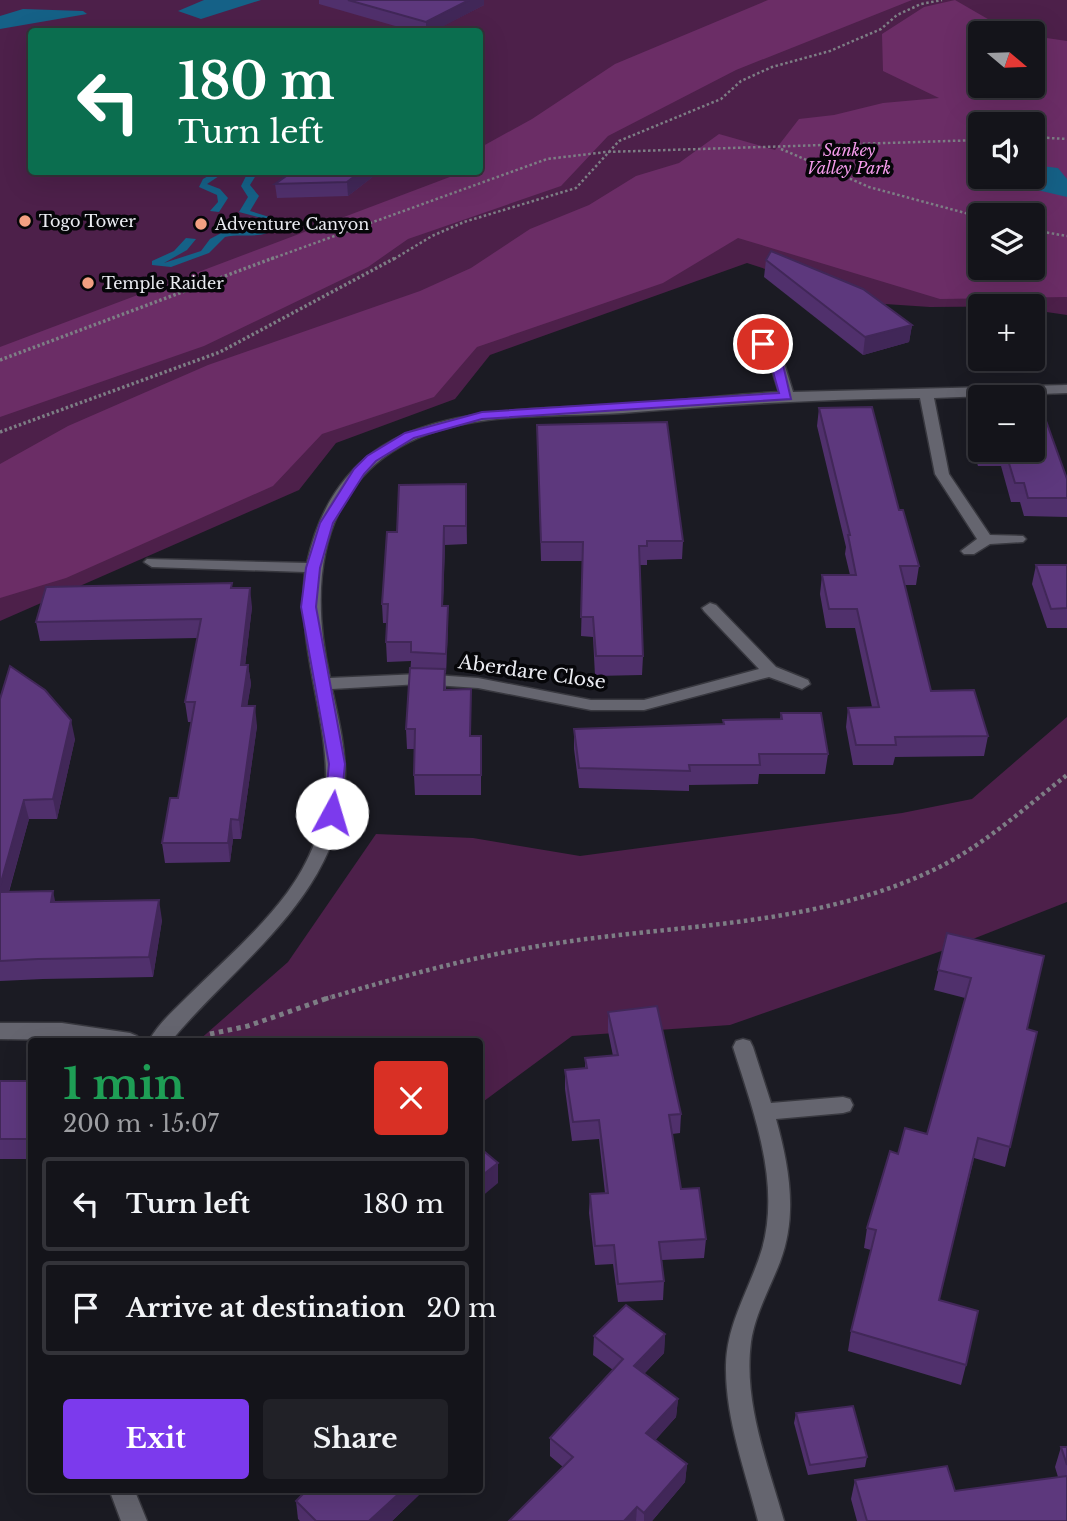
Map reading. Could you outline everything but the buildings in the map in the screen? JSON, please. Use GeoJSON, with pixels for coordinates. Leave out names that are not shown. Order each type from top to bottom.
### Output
{"type":"FeatureCollection","features":[{"type":"Feature","properties":{"kind":"street"},"geometry":{"type":"LineString","coordinates":[[745,346],[779,341]]}},
{"type":"Feature","properties":{"kind":"street"},"geometry":{"type":"LineString","coordinates":[[763,344],[776,360],[787,396]]}},
{"type":"Feature","properties":{"kind":"street"},"geometry":{"type":"LineString","coordinates":[[162,1037],[263,937],[298,894],[318,859],[332,813],[337,764],[324,684],[315,654],[309,607],[313,568],[326,523],[359,472],[390,446],[431,427],[457,420],[509,413],[611,410],[787,396],[1067,389]]}},
{"type":"Feature","properties":{"kind":"street"},"geometry":{"type":"LineString","coordinates":[[926,393],[942,474],[986,540]]}},
{"type":"Feature","properties":{"kind":"street"},"geometry":{"type":"LineString","coordinates":[[969,551],[986,540],[1018,539]]}},
{"type":"Feature","properties":{"kind":"street"},"geometry":{"type":"LineString","coordinates":[[152,562],[313,568]]}},
{"type":"Feature","properties":{"kind":"street"},"geometry":{"type":"LineString","coordinates":[[710,608],[770,671],[802,684]]}},
{"type":"Feature","properties":{"kind":"street","name":"Aberdare Close"},"geometry":{"type":"LineString","coordinates":[[324,684],[420,678],[478,683],[591,705],[643,705],[770,671]]}},
{"type":"Feature","properties":{"kind":"street"},"geometry":{"type":"LineString","coordinates":[[0,1031],[62,1031],[110,1038]]}},
{"type":"Feature","properties":{"kind":"street"},"geometry":{"type":"LineString","coordinates":[[743,1047],[764,1112],[781,1209],[773,1250],[743,1321],[737,1368],[742,1407],[771,1521]]}},
{"type":"Feature","properties":{"kind":"street"},"geometry":{"type":"LineString","coordinates":[[764,1112],[844,1105]]}},
{"type":"Feature","properties":{"kind":"street"},"geometry":{"type":"LineString","coordinates":[[123,1493],[134,1521]]}},
{"type":"Feature","properties":{"kind":"path"},"geometry":{"type":"LineString","coordinates":[[0,432],[220,352],[342,285],[381,267],[432,236],[464,222],[586,183],[606,152],[640,130],[721,99],[741,81],[772,67],[830,51],[881,29],[897,15],[921,4],[942,0]]}},
{"type":"Feature","properties":{"kind":"path"},"geometry":{"type":"LineString","coordinates":[[1045,138],[1067,139]]}},
{"type":"Feature","properties":{"kind":"path"},"geometry":{"type":"LineString","coordinates":[[0,360],[461,188],[547,159],[606,152],[968,140]]}},
{"type":"Feature","properties":{"kind":"path"},"geometry":{"type":"LineString","coordinates":[[777,147],[869,187],[968,214]]}},
{"type":"Feature","properties":{"kind":"path"},"geometry":{"type":"LineString","coordinates":[[1045,232],[1067,236]]}},
{"type":"Feature","properties":{"kind":"path"},"geometry":{"type":"LineString","coordinates":[[162,1037],[214,1034],[253,1024],[309,1004],[498,954],[568,941],[826,909],[883,892],[956,858],[1067,775]]}},
{"type":"Feature","properties":{"kind":"green space","name":"Sankey Valley Park"},"geometry":{"type":"Polygon","coordinates":[[[0,0],[1067,0],[1067,315],[1045,312],[1045,294],[968,294],[968,307],[870,303],[747,263],[490,355],[455,399],[336,443],[299,490],[0,621],[0,0]]]}},
{"type":"Feature","properties":{"kind":"green space"},"geometry":{"type":"Polygon","coordinates":[[[768,0],[912,0],[736,70],[608,136],[561,186],[408,239],[368,267],[204,346],[0,417],[0,347],[455,175],[483,175],[483,146],[532,119],[615,64],[768,0]]]}},
{"type":"Feature","properties":{"kind":"green space"},"geometry":{"type":"Polygon","coordinates":[[[955,0],[991,21],[968,21],[968,98],[1045,98],[1045,38],[1067,41],[1067,297],[1045,297],[1045,294],[968,294],[968,299],[940,299],[738,238],[663,283],[477,347],[434,397],[322,434],[273,486],[66,578],[0,598],[0,464],[68,426],[208,365],[420,291],[471,268],[530,229],[589,205],[636,176],[679,163],[719,134],[775,150],[799,119],[834,115],[883,103],[939,98],[883,71],[882,34],[924,7],[955,0]]]}},
{"type":"Feature","properties":{"kind":"green space"},"geometry":{"type":"Polygon","coordinates":[[[1067,717],[1067,902],[950,948],[730,1025],[572,1036],[483,1102],[483,1038],[201,1038],[288,962],[376,834],[473,838],[580,856],[902,813],[972,799],[1067,717]]]}},
{"type":"Feature","properties":{"kind":"water"},"geometry":{"type":"Polygon","coordinates":[[[204,0],[261,0],[201,19],[178,11],[204,0]]]}},
{"type":"Feature","properties":{"kind":"water"},"geometry":{"type":"Polygon","coordinates":[[[23,9],[83,11],[87,14],[0,29],[0,16],[23,9]]]}},
{"type":"Feature","properties":{"kind":"water"},"geometry":{"type":"Polygon","coordinates":[[[1045,166],[1058,168],[1067,179],[1067,197],[1033,189],[1045,189],[1045,166]]]}},
{"type":"Feature","properties":{"kind":"water"},"geometry":{"type":"Polygon","coordinates":[[[210,175],[220,175],[207,184],[220,189],[228,198],[219,212],[210,211],[218,202],[217,195],[199,187],[203,179],[210,175]]]}},
{"type":"Feature","properties":{"kind":"water"},"geometry":{"type":"Polygon","coordinates":[[[246,175],[256,175],[250,185],[259,196],[250,211],[279,220],[275,227],[263,234],[225,237],[209,253],[171,267],[152,265],[152,261],[174,251],[186,238],[196,239],[187,250],[164,263],[201,251],[210,239],[225,231],[257,231],[267,226],[268,221],[265,219],[239,212],[248,197],[241,186],[246,175]]]}},
{"type":"Feature","properties":{"kind":"place","name":"Togo Tower"},"geometry":{"type":"Point","coordinates":[25,221]}},
{"type":"Feature","properties":{"kind":"place","name":"Adventure Canyon"},"geometry":{"type":"Point","coordinates":[201,224]}},
{"type":"Feature","properties":{"kind":"place","name":"Temple Raider"},"geometry":{"type":"Point","coordinates":[88,283]}},
{"type":"Feature","properties":{"kind":"route"},"geometry":{"type":"LineString","coordinates":[[332,813],[337,764],[324,684],[315,654],[309,607],[313,568],[326,523],[359,472],[372,458],[409,435],[482,415],[611,410],[787,396],[776,360],[763,344]]}}]}
